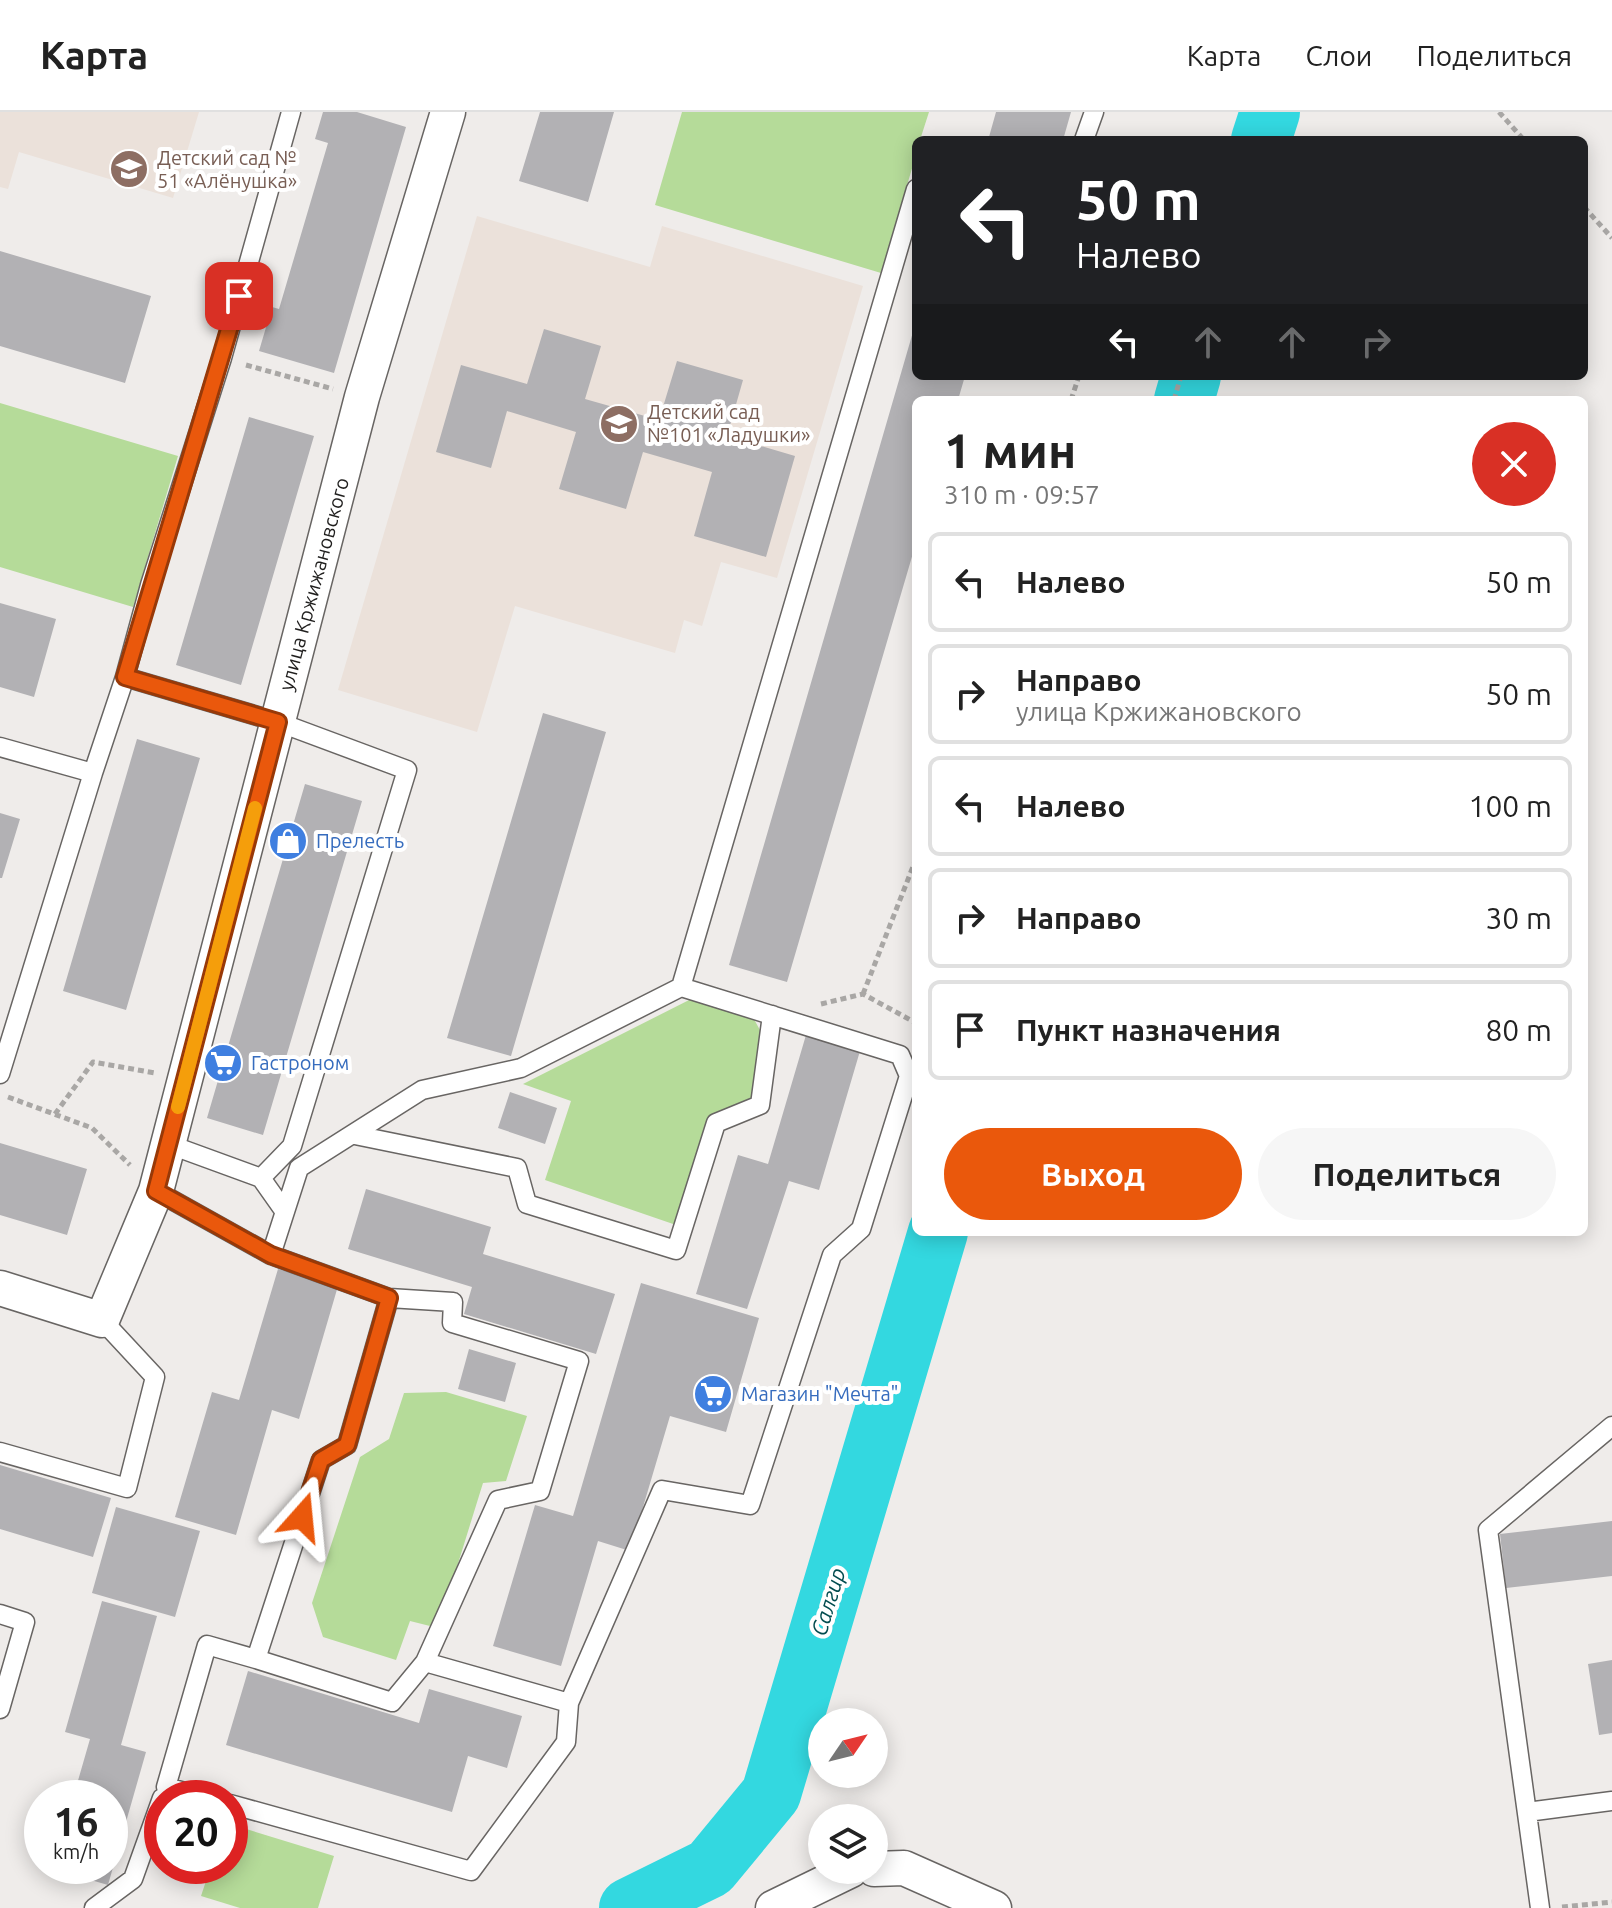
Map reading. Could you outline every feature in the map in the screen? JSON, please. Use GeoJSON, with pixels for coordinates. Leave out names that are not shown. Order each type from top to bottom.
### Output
{"type":"FeatureCollection","features":[{"type":"Feature","properties":{"kind":"street","name":"улица Кржижановского"},"geometry":{"type":"LineString","coordinates":[[102,1320],[156,1191],[362,397],[448,112]]}},
{"type":"Feature","properties":{"kind":"street"},"geometry":{"type":"LineString","coordinates":[[0,1288],[102,1320]]}},
{"type":"Feature","properties":{"kind":"street"},"geometry":{"type":"LineString","coordinates":[[888,1869],[904,1868],[994,1908]]}},
{"type":"Feature","properties":{"kind":"street"},"geometry":{"type":"LineString","coordinates":[[773,1908],[822,1884]]}},
{"type":"Feature","properties":{"kind":"lane"},"geometry":{"type":"LineString","coordinates":[[0,1074],[222,358],[291,112]]}},
{"type":"Feature","properties":{"kind":"lane"},"geometry":{"type":"LineString","coordinates":[[1085,136],[1094,112]]}},
{"type":"Feature","properties":{"kind":"lane"},"geometry":{"type":"LineString","coordinates":[[681,987],[912,203]]}},
{"type":"Feature","properties":{"kind":"lane"},"geometry":{"type":"LineString","coordinates":[[125,677],[278,722],[407,770],[292,1146],[261,1178]]}},
{"type":"Feature","properties":{"kind":"lane"},"geometry":{"type":"LineString","coordinates":[[0,747],[93,773]]}},
{"type":"Feature","properties":{"kind":"lane"},"geometry":{"type":"LineString","coordinates":[[248,1809],[471,1871],[566,1742],[569,1703],[662,1490],[750,1505],[832,1255],[861,1229],[909,1076],[900,1055],[681,987],[521,1068],[422,1090],[299,1168],[271,1255]]}},
{"type":"Feature","properties":{"kind":"lane"},"geometry":{"type":"LineString","coordinates":[[355,1135],[517,1168],[527,1204],[676,1250],[716,1123],[760,1105],[772,1015]]}},
{"type":"Feature","properties":{"kind":"lane"},"geometry":{"type":"LineString","coordinates":[[168,1144],[261,1178],[285,1212]]}},
{"type":"Feature","properties":{"kind":"lane"},"geometry":{"type":"LineString","coordinates":[[156,1191],[271,1255],[389,1298],[453,1302],[452,1323],[579,1361],[540,1491],[498,1500],[425,1662],[392,1702],[207,1645],[167,1780]]}},
{"type":"Feature","properties":{"kind":"lane"},"geometry":{"type":"LineString","coordinates":[[256,1659],[321,1460],[347,1445],[389,1298]]}},
{"type":"Feature","properties":{"kind":"lane"},"geometry":{"type":"LineString","coordinates":[[0,1452],[127,1488],[155,1377],[102,1320]]}},
{"type":"Feature","properties":{"kind":"lane"},"geometry":{"type":"LineString","coordinates":[[1540,1908],[1488,1530],[1612,1426]]}},
{"type":"Feature","properties":{"kind":"lane"},"geometry":{"type":"LineString","coordinates":[[0,1614],[25,1622],[0,1709]]}},
{"type":"Feature","properties":{"kind":"lane"},"geometry":{"type":"LineString","coordinates":[[425,1662],[569,1703]]}},
{"type":"Feature","properties":{"kind":"lane"},"geometry":{"type":"LineString","coordinates":[[1527,1812],[1612,1801]]}},
{"type":"Feature","properties":{"kind":"lane"},"geometry":{"type":"LineString","coordinates":[[94,1908],[133,1879],[144,1848]]}},
{"type":"Feature","properties":{"kind":"path"},"geometry":{"type":"LineString","coordinates":[[1499,112],[1520,136]]}},
{"type":"Feature","properties":{"kind":"path"},"geometry":{"type":"LineString","coordinates":[[1588,211],[1612,238]]}},
{"type":"Feature","properties":{"kind":"path"},"geometry":{"type":"LineString","coordinates":[[222,358],[362,397]]}},
{"type":"Feature","properties":{"kind":"path"},"geometry":{"type":"LineString","coordinates":[[863,994],[912,869]]}},
{"type":"Feature","properties":{"kind":"path"},"geometry":{"type":"LineString","coordinates":[[772,1015],[863,994],[912,1021]]}},
{"type":"Feature","properties":{"kind":"path"},"geometry":{"type":"LineString","coordinates":[[55,1114],[93,1062],[185,1078]]}},
{"type":"Feature","properties":{"kind":"path"},"geometry":{"type":"LineString","coordinates":[[0,1093],[92,1128],[156,1191]]}},
{"type":"Feature","properties":{"kind":"path"},"geometry":{"type":"LineString","coordinates":[[1549,1908],[1612,1902]]}},
{"type":"Feature","properties":{"kind":"shaded area","name":"Детский сад № 51 «Алёнушка»"},"geometry":{"type":"Polygon","coordinates":[[[0,112],[199,112],[173,198],[19,152],[8,189],[0,187],[0,112]]]}},
{"type":"Feature","properties":{"kind":"shaded area","name":"Детский сад №101 «Ладушки»"},"geometry":{"type":"Polygon","coordinates":[[[477,216],[650,267],[662,226],[863,286],[777,578],[721,562],[702,626],[684,620],[675,653],[515,606],[477,732],[338,690],[477,216]]]}},
{"type":"Feature","properties":{"kind":"green space"},"geometry":{"type":"Polygon","coordinates":[[[682,112],[929,112],[921,136],[912,136],[912,168],[881,273],[655,205],[682,112]]]}},
{"type":"Feature","properties":{"kind":"green space"},"geometry":{"type":"Polygon","coordinates":[[[0,403],[178,456],[133,607],[0,567],[0,403]]]}},
{"type":"Feature","properties":{"kind":"green space"},"geometry":{"type":"Polygon","coordinates":[[[699,995],[750,1012],[771,1050],[756,1097],[710,1117],[676,1225],[545,1180],[571,1101],[523,1084],[699,995]]]}},
{"type":"Feature","properties":{"kind":"green space"},"geometry":{"type":"Polygon","coordinates":[[[446,1392],[527,1416],[506,1481],[483,1483],[438,1628],[410,1621],[396,1660],[323,1637],[312,1603],[360,1457],[389,1439],[404,1393],[446,1392]]]}},
{"type":"Feature","properties":{"kind":"green space"},"geometry":{"type":"Polygon","coordinates":[[[248,1830],[334,1856],[318,1908],[240,1908],[201,1896],[205,1884],[248,1884],[248,1830]]]}},
{"type":"Feature","properties":{"kind":"building"},"geometry":{"type":"Polygon","coordinates":[[[323,112],[357,112],[406,127],[334,373],[259,351],[272,307],[279,309],[328,143],[315,139],[323,112]]]}},
{"type":"Feature","properties":{"kind":"building"},"geometry":{"type":"Polygon","coordinates":[[[540,112],[614,112],[588,202],[519,181],[540,112]]]}},
{"type":"Feature","properties":{"kind":"building"},"geometry":{"type":"Polygon","coordinates":[[[996,112],[1071,112],[1064,136],[989,136],[996,112]]]}},
{"type":"Feature","properties":{"kind":"building"},"geometry":{"type":"Polygon","coordinates":[[[0,251],[151,296],[125,383],[0,346],[0,251]]]}},
{"type":"Feature","properties":{"kind":"building"},"geometry":{"type":"Polygon","coordinates":[[[544,329],[601,346],[585,399],[659,420],[677,361],[743,380],[727,436],[795,456],[766,557],[694,536],[712,472],[643,452],[626,509],[559,489],[576,432],[507,411],[491,468],[436,452],[461,365],[527,384],[544,329]]]}},
{"type":"Feature","properties":{"kind":"building"},"geometry":{"type":"Polygon","coordinates":[[[912,335],[912,380],[964,380],[959,396],[912,396],[912,557],[787,982],[729,965],[912,335]]]}},
{"type":"Feature","properties":{"kind":"building"},"geometry":{"type":"Polygon","coordinates":[[[249,417],[314,436],[241,685],[176,665],[249,417]]]}},
{"type":"Feature","properties":{"kind":"building"},"geometry":{"type":"Polygon","coordinates":[[[0,603],[56,619],[34,697],[0,687],[0,603]]]}},
{"type":"Feature","properties":{"kind":"building"},"geometry":{"type":"Polygon","coordinates":[[[543,713],[606,732],[511,1056],[447,1038],[543,713]]]}},
{"type":"Feature","properties":{"kind":"building"},"geometry":{"type":"Polygon","coordinates":[[[137,739],[200,758],[126,1010],[63,991],[137,739]]]}},
{"type":"Feature","properties":{"kind":"building"},"geometry":{"type":"Polygon","coordinates":[[[305,784],[362,801],[263,1135],[207,1118],[305,784]]]}},
{"type":"Feature","properties":{"kind":"building"},"geometry":{"type":"Polygon","coordinates":[[[0,813],[20,819],[2,878],[0,878],[0,813]]]}},
{"type":"Feature","properties":{"kind":"building"},"geometry":{"type":"Polygon","coordinates":[[[806,1035],[860,1051],[819,1190],[789,1181],[747,1309],[696,1294],[738,1155],[768,1164],[806,1035]]]}},
{"type":"Feature","properties":{"kind":"building"},"geometry":{"type":"Polygon","coordinates":[[[510,1092],[557,1108],[545,1144],[498,1128],[510,1092]]]}},
{"type":"Feature","properties":{"kind":"building"},"geometry":{"type":"Polygon","coordinates":[[[0,1143],[87,1169],[67,1235],[0,1215],[0,1143]]]}},
{"type":"Feature","properties":{"kind":"building"},"geometry":{"type":"Polygon","coordinates":[[[366,1189],[491,1227],[483,1254],[615,1294],[596,1354],[464,1314],[472,1287],[348,1249],[366,1189]]]}},
{"type":"Feature","properties":{"kind":"building"},"geometry":{"type":"Polygon","coordinates":[[[278,1269],[338,1286],[299,1419],[272,1410],[236,1535],[175,1517],[212,1392],[239,1400],[278,1269]]]}},
{"type":"Feature","properties":{"kind":"building"},"geometry":{"type":"Polygon","coordinates":[[[641,1283],[759,1318],[726,1432],[670,1416],[630,1551],[598,1541],[561,1666],[493,1646],[535,1505],[573,1516],[641,1283]]]}},
{"type":"Feature","properties":{"kind":"building"},"geometry":{"type":"Polygon","coordinates":[[[469,1349],[516,1363],[505,1402],[458,1389],[469,1349]]]}},
{"type":"Feature","properties":{"kind":"building"},"geometry":{"type":"Polygon","coordinates":[[[0,1465],[111,1498],[93,1557],[0,1529],[0,1465]]]}},
{"type":"Feature","properties":{"kind":"building"},"geometry":{"type":"Polygon","coordinates":[[[116,1507],[200,1531],[175,1617],[92,1593],[116,1507]]]}},
{"type":"Feature","properties":{"kind":"building"},"geometry":{"type":"Polygon","coordinates":[[[1612,1521],[1612,1576],[1506,1588],[1500,1534],[1612,1521]]]}},
{"type":"Feature","properties":{"kind":"building"},"geometry":{"type":"Polygon","coordinates":[[[102,1601],[157,1616],[121,1745],[146,1752],[128,1815],[128,1780],[78,1780],[90,1739],[65,1732],[102,1601]]]}},
{"type":"Feature","properties":{"kind":"building"},"geometry":{"type":"Polygon","coordinates":[[[1612,1660],[1612,1733],[1599,1735],[1588,1664],[1612,1660]]]}},
{"type":"Feature","properties":{"kind":"building"},"geometry":{"type":"Polygon","coordinates":[[[248,1671],[419,1723],[429,1689],[522,1716],[507,1768],[468,1756],[452,1812],[226,1745],[248,1671]]]}},
{"type":"Feature","properties":{"kind":"waterway","name":"Салгир"},"geometry":{"type":"LineString","coordinates":[[1262,136],[1270,112]]}},
{"type":"Feature","properties":{"kind":"waterway","name":"Салгир"},"geometry":{"type":"LineString","coordinates":[[1185,396],[1190,380]]}},
{"type":"Feature","properties":{"kind":"waterway","name":"Салгир"},"geometry":{"type":"LineString","coordinates":[[629,1908],[710,1868],[771,1794],[937,1236]]}},
{"type":"Feature","properties":{"kind":"slow traffic"},"geometry":{"type":"LineString","coordinates":[[178,1107],[255,808]]}},
{"type":"Feature","properties":{"kind":"place","name":"Детский сад № 51 «Алёнушка»"},"geometry":{"type":"Point","coordinates":[129,169]}},
{"type":"Feature","properties":{"kind":"place","name":"Детский сад №101 «Ладушки»"},"geometry":{"type":"Point","coordinates":[619,424]}},
{"type":"Feature","properties":{"kind":"place","name":"Прелесть"},"geometry":{"type":"Point","coordinates":[288,841]}},
{"type":"Feature","properties":{"kind":"place","name":"Гастроном"},"geometry":{"type":"Point","coordinates":[223,1063]}},
{"type":"Feature","properties":{"kind":"place","name":"Магазин \"Мечта\""},"geometry":{"type":"Point","coordinates":[713,1394]}},
{"type":"Feature","properties":{"kind":"route"},"geometry":{"type":"LineString","coordinates":[[239,296],[150,585],[125,677],[278,722],[156,1191],[271,1255],[389,1298],[347,1445],[321,1460],[302,1517]]}}]}
